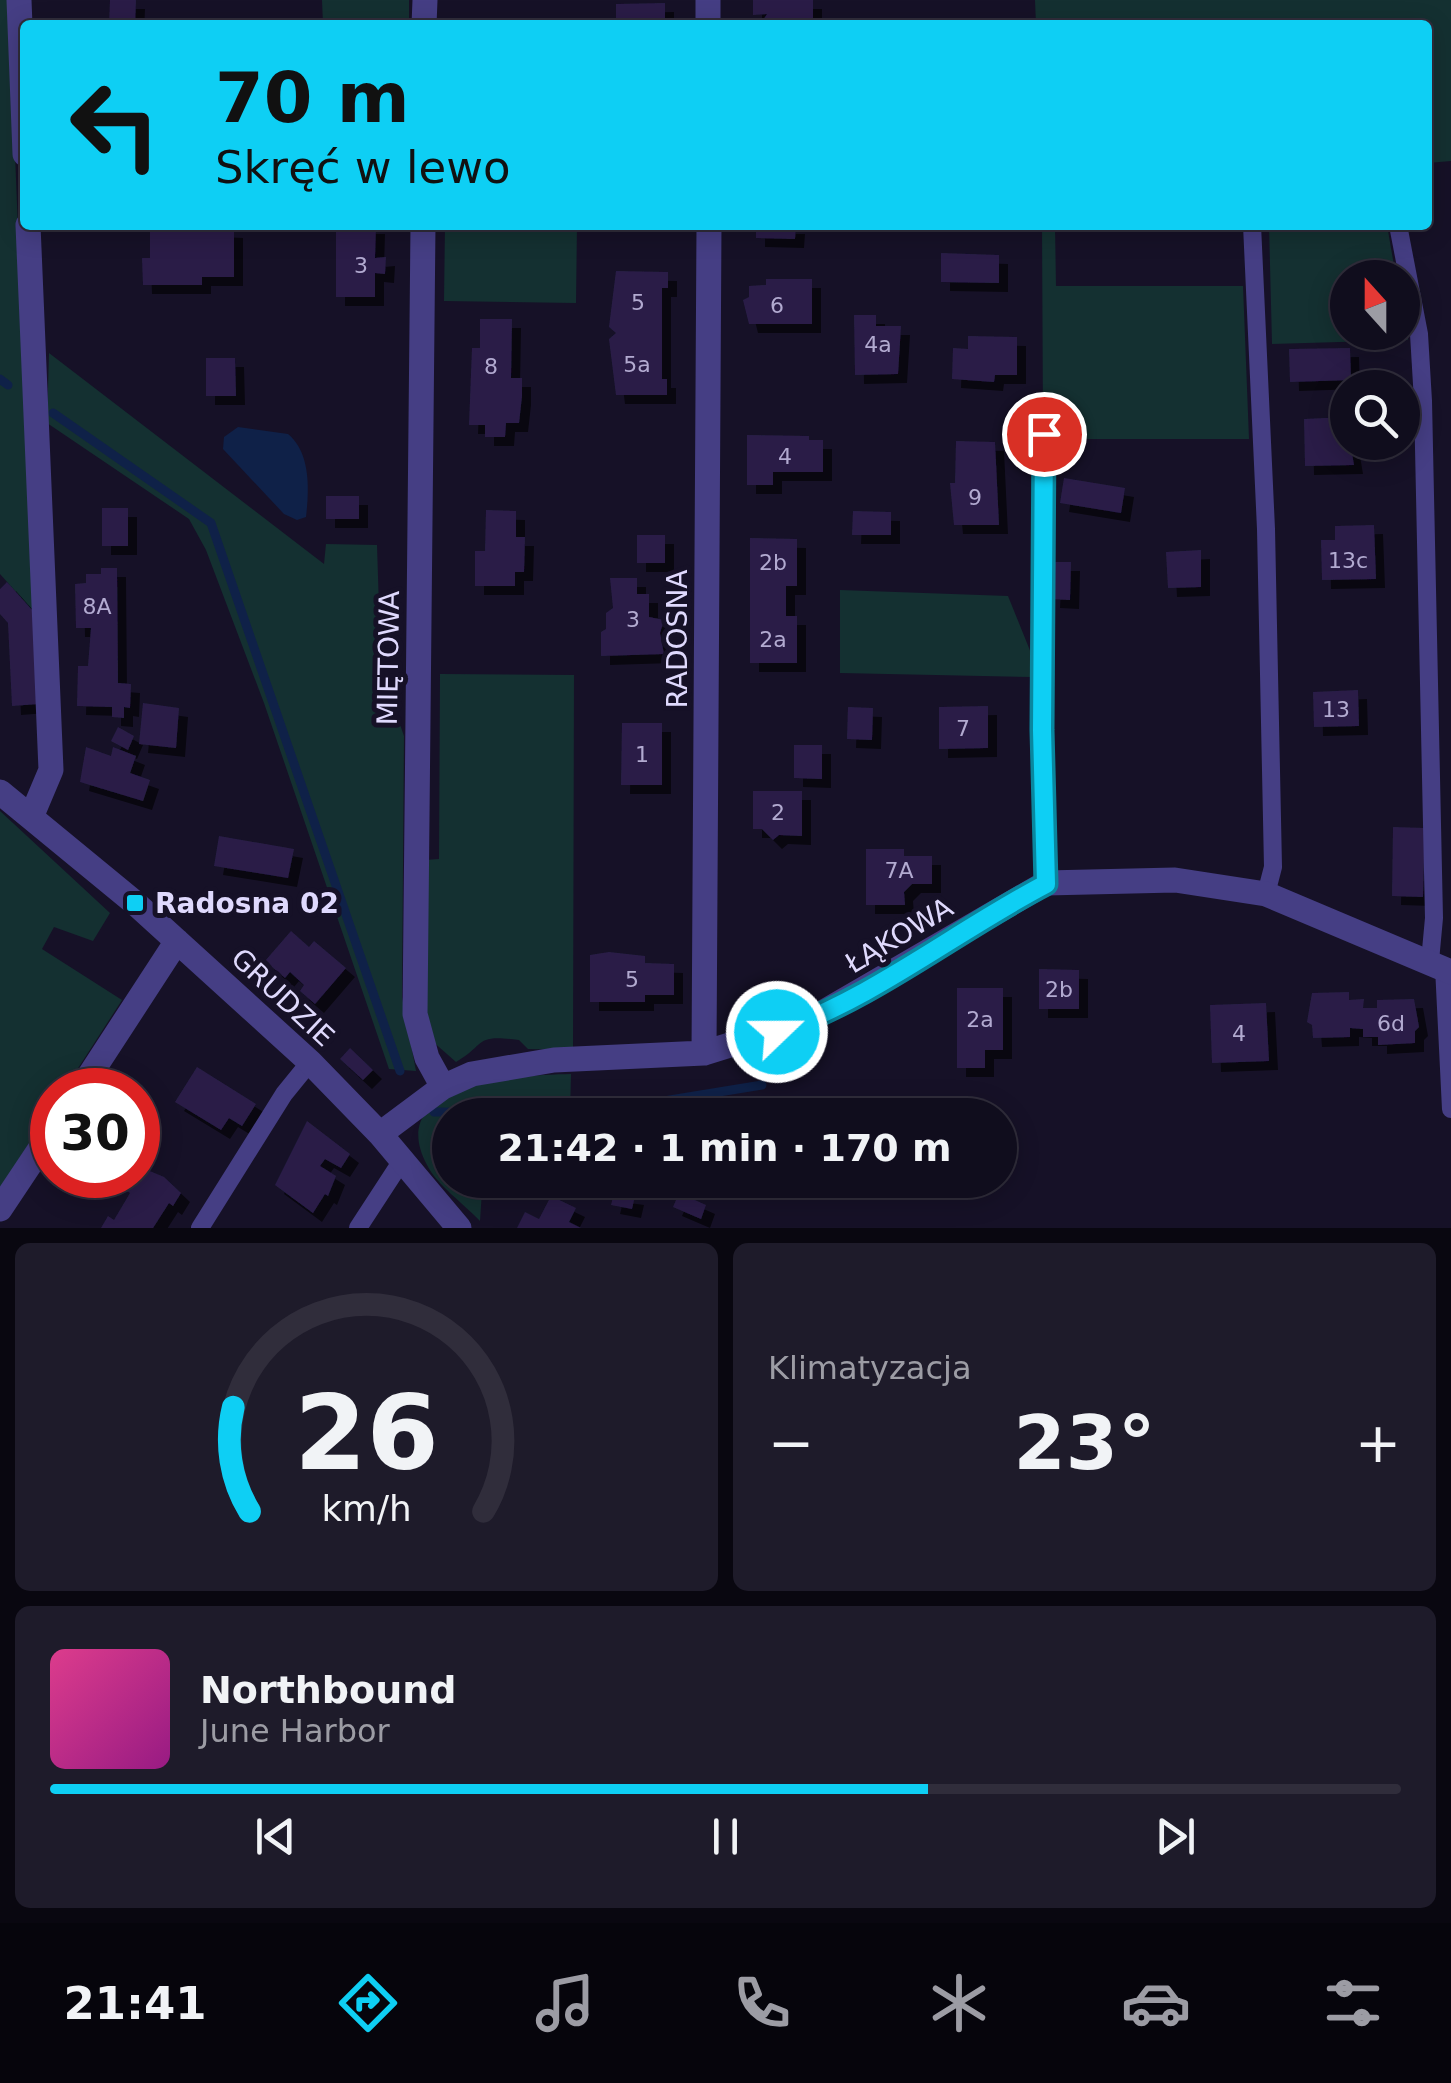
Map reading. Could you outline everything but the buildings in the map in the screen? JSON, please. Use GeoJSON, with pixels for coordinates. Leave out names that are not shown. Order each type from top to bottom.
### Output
{"type":"FeatureCollection","features":[{"type":"Feature","properties":{"kind":"street"},"geometry":{"type":"LineString","coordinates":[[18,0],[20,44]]}},
{"type":"Feature","properties":{"kind":"street"},"geometry":{"type":"LineString","coordinates":[[28,230],[50,770],[32,815]]}},
{"type":"Feature","properties":{"kind":"street","name":"MIĘTOWA"},"geometry":{"type":"LineString","coordinates":[[422,230],[415,1014],[427,1058],[442,1087]]}},
{"type":"Feature","properties":{"kind":"street","name":"RADOSNA"},"geometry":{"type":"LineString","coordinates":[[704,1053],[709,230]]}},
{"type":"Feature","properties":{"kind":"street","name":"GRUDZIE"},"geometry":{"type":"LineString","coordinates":[[0,792],[178,941],[310,1062],[380,1134],[459,1228]]}},
{"type":"Feature","properties":{"kind":"street","name":"ŁĄKOWA"},"geometry":{"type":"LineString","coordinates":[[380,1134],[442,1087],[472,1074],[554,1060],[704,1053],[810,1020],[1046,884],[1175,880],[1266,894],[1442,967]]}},
{"type":"Feature","properties":{"kind":"street"},"geometry":{"type":"LineString","coordinates":[[94,1068],[178,941]]}},
{"type":"Feature","properties":{"kind":"street"},"geometry":{"type":"LineString","coordinates":[[0,1210],[30,1164]]}},
{"type":"Feature","properties":{"kind":"lane"},"geometry":{"type":"LineString","coordinates":[[1252,230],[1266,528],[1273,867],[1266,894]]}},
{"type":"Feature","properties":{"kind":"lane"},"geometry":{"type":"LineString","coordinates":[[1399,230],[1419,334],[1434,918],[1442,967],[1451,1108]]}},
{"type":"Feature","properties":{"kind":"lane"},"geometry":{"type":"LineString","coordinates":[[1044,434],[1042,730],[1046,884]]}},
{"type":"Feature","properties":{"kind":"lane"},"geometry":{"type":"LineString","coordinates":[[200,1228],[284,1094],[310,1062]]}},
{"type":"Feature","properties":{"kind":"lane"},"geometry":{"type":"LineString","coordinates":[[358,1228],[401,1162]]}},
{"type":"Feature","properties":{"kind":"green space"},"geometry":{"type":"Polygon","coordinates":[[[0,0],[9,0],[33,611],[0,574],[0,0]]]}},
{"type":"Feature","properties":{"kind":"green space"},"geometry":{"type":"Polygon","coordinates":[[[322,0],[409,0],[409,20],[323,20],[322,0]]]}},
{"type":"Feature","properties":{"kind":"green space"},"geometry":{"type":"Polygon","coordinates":[[[1035,0],[1451,0],[1451,161],[1432,163],[1432,20],[1036,20],[1035,0]]]}},
{"type":"Feature","properties":{"kind":"green space"},"geometry":{"type":"Polygon","coordinates":[[[445,230],[577,230],[576,303],[444,301],[445,230]]]}},
{"type":"Feature","properties":{"kind":"green space"},"geometry":{"type":"Polygon","coordinates":[[[1042,230],[1055,230],[1056,286],[1243,286],[1249,439],[1054,439],[1054,427],[1043,426],[1042,230]]]}},
{"type":"Feature","properties":{"kind":"green space"},"geometry":{"type":"Polygon","coordinates":[[[1269,230],[1388,230],[1393,260],[1330,260],[1330,342],[1272,344],[1269,230]]]}},
{"type":"Feature","properties":{"kind":"green space"},"geometry":{"type":"Polygon","coordinates":[[[49,353],[324,564],[326,544],[377,545],[381,670],[404,736],[402,997],[416,1071],[389,1069],[264,703],[206,550],[189,519],[47,423],[49,353]]]}},
{"type":"Feature","properties":{"kind":"green space"},"geometry":{"type":"Polygon","coordinates":[[[840,590],[1008,596],[1031,653],[1032,677],[840,673],[840,590]]]}},
{"type":"Feature","properties":{"kind":"green space"},"geometry":{"type":"Polygon","coordinates":[[[440,674],[574,675],[573,1050],[528,1049],[519,1040],[494,1038],[482,1042],[456,1062],[431,1040],[426,1015],[425,860],[439,859],[440,674]]]}},
{"type":"Feature","properties":{"kind":"green space"},"geometry":{"type":"Polygon","coordinates":[[[0,811],[110,913],[93,941],[54,927],[42,949],[122,1000],[78,1068],[30,1068],[30,1142],[0,1188],[0,811]]]}},
{"type":"Feature","properties":{"kind":"green space"},"geometry":{"type":"Polygon","coordinates":[[[571,1074],[570,1098],[444,1098],[464,1088],[522,1077],[571,1074]]]}},
{"type":"Feature","properties":{"kind":"green space"},"geometry":{"type":"Polygon","coordinates":[[[432,1108],[432,1173],[418,1137],[424,1115],[432,1108]]]}},
{"type":"Feature","properties":{"kind":"green space"},"geometry":{"type":"Polygon","coordinates":[[[456,1198],[482,1198],[480,1221],[456,1198]]]}},
{"type":"Feature","properties":{"kind":"water"},"geometry":{"type":"Polygon","coordinates":[[[238,427],[288,434],[296,442],[307,472],[306,517],[297,520],[284,514],[223,449],[224,437],[238,427]]]}},
{"type":"Feature","properties":{"kind":"waterway"},"geometry":{"type":"LineString","coordinates":[[0,379],[8,385]]}},
{"type":"Feature","properties":{"kind":"waterway"},"geometry":{"type":"LineString","coordinates":[[53,413],[211,523],[400,1071]]}},
{"type":"Feature","properties":{"kind":"waterway"},"geometry":{"type":"LineString","coordinates":[[682,1098],[762,1085]]}},
{"type":"Feature","properties":{"kind":"place","name":"Radosna 02"},"geometry":{"type":"Point","coordinates":[135,903]}},
{"type":"Feature","properties":{"kind":"route"},"geometry":{"type":"LineString","coordinates":[[777,1032],[810,1020],[1046,884],[1041,588],[1044,434]]}}]}
